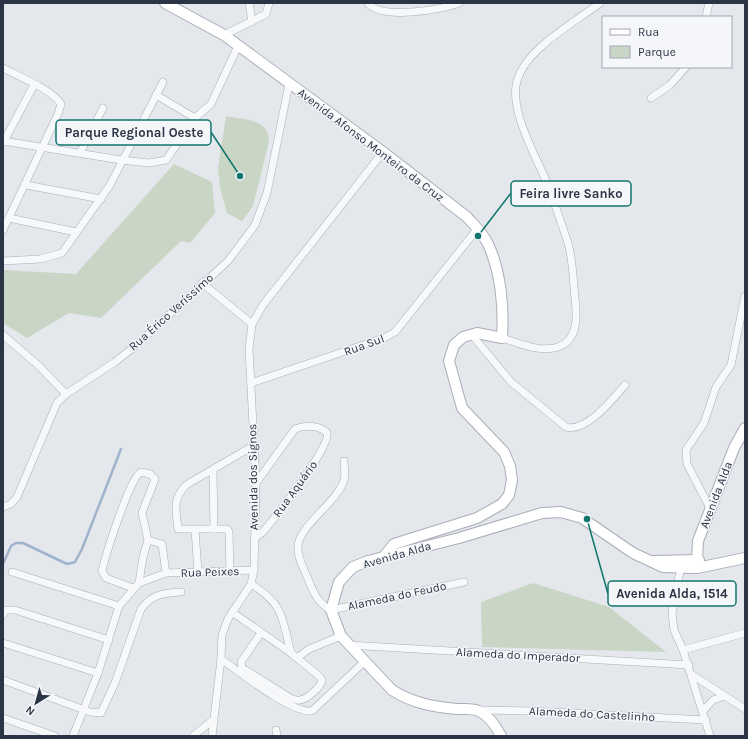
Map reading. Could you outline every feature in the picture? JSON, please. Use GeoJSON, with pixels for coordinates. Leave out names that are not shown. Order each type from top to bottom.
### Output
{"type":"FeatureCollection","features":[{"type":"Feature","properties":{"kind":"street","name":"Avenida Afonso Monteiro da Cruz"},"geometry":{"type":"LineString","coordinates":[[165,3],[224,35],[383,152],[455,208],[478,228],[488,244],[498,275],[502,310],[502,338]]}},
{"type":"Feature","properties":{"kind":"street"},"geometry":{"type":"LineString","coordinates":[[249,3],[252,22]]}},
{"type":"Feature","properties":{"kind":"street"},"geometry":{"type":"LineString","coordinates":[[224,35],[266,14],[270,3]]}},
{"type":"Feature","properties":{"kind":"street"},"geometry":{"type":"LineString","coordinates":[[368,3],[375,9],[391,12],[436,10],[459,3]]}},
{"type":"Feature","properties":{"kind":"street"},"geometry":{"type":"LineString","coordinates":[[386,555],[394,544],[477,518],[490,512],[502,504],[509,494],[512,480],[510,466],[504,452],[462,408],[450,368],[450,354],[454,345],[463,337],[471,334],[482,334],[548,349],[559,347],[568,342],[574,333],[576,323],[576,306],[568,245],[547,183],[520,118],[515,101],[516,86],[520,72],[529,58],[541,47],[600,3]]}},
{"type":"Feature","properties":{"kind":"street"},"geometry":{"type":"LineString","coordinates":[[706,16],[709,3]]}},
{"type":"Feature","properties":{"kind":"street"},"geometry":{"type":"LineString","coordinates":[[34,85],[3,142],[121,160],[150,163],[166,160],[171,155],[195,118],[211,104],[238,46]]}},
{"type":"Feature","properties":{"kind":"street"},"geometry":{"type":"LineString","coordinates":[[3,68],[34,85],[61,104],[58,114],[26,185],[3,230]]}},
{"type":"Feature","properties":{"kind":"street"},"geometry":{"type":"LineString","coordinates":[[651,98],[670,85],[685,68]]}},
{"type":"Feature","properties":{"kind":"street"},"geometry":{"type":"LineString","coordinates":[[3,261],[40,259],[62,253],[101,199],[163,82]]}},
{"type":"Feature","properties":{"kind":"street","name":"Rua Érico Veríssimo"},"geometry":{"type":"LineString","coordinates":[[3,507],[11,504],[17,497],[51,414],[57,404],[66,394],[123,356],[228,261],[255,225],[267,193],[289,84]]}},
{"type":"Feature","properties":{"kind":"street"},"geometry":{"type":"LineString","coordinates":[[156,95],[195,118]]}},
{"type":"Feature","properties":{"kind":"street"},"geometry":{"type":"LineString","coordinates":[[80,153],[103,108]]}},
{"type":"Feature","properties":{"kind":"street","name":"Avenida dos Signos"},"geometry":{"type":"LineString","coordinates":[[212,736],[224,625],[251,584],[254,570],[256,483],[249,350],[252,324],[263,305],[383,152]]}},
{"type":"Feature","properties":{"kind":"street"},"geometry":{"type":"LineString","coordinates":[[26,185],[101,199]]}},
{"type":"Feature","properties":{"kind":"street"},"geometry":{"type":"LineString","coordinates":[[9,218],[76,232]]}},
{"type":"Feature","properties":{"kind":"street","name":"Rua Sul"},"geometry":{"type":"LineString","coordinates":[[251,383],[384,338],[395,332],[478,228]]}},
{"type":"Feature","properties":{"kind":"street"},"geometry":{"type":"LineString","coordinates":[[202,283],[252,324]]}},
{"type":"Feature","properties":{"kind":"street"},"geometry":{"type":"LineString","coordinates":[[711,510],[687,464],[686,450],[704,423],[716,387],[731,365],[745,296]]}},
{"type":"Feature","properties":{"kind":"street"},"geometry":{"type":"LineString","coordinates":[[471,334],[511,382],[566,427],[573,429],[584,425],[625,385]]}},
{"type":"Feature","properties":{"kind":"street"},"geometry":{"type":"LineString","coordinates":[[3,335],[40,366],[66,394]]}},
{"type":"Feature","properties":{"kind":"street","name":"Rua Aquário"},"geometry":{"type":"LineString","coordinates":[[254,539],[267,528],[319,456],[328,437],[324,430],[311,427],[295,429],[256,483]]}},
{"type":"Feature","properties":{"kind":"street","name":"Avenida Alda"},"geometry":{"type":"LineString","coordinates":[[683,566],[698,541],[734,448],[745,428]]}},
{"type":"Feature","properties":{"kind":"street"},"geometry":{"type":"LineString","coordinates":[[230,571],[229,532],[227,529],[178,529],[175,504],[178,494],[186,485],[253,446]]}},
{"type":"Feature","properties":{"kind":"street"},"geometry":{"type":"LineString","coordinates":[[344,461],[345,475],[340,488],[300,538],[298,548],[314,593],[324,607],[331,610],[341,636],[348,645],[392,690],[408,699],[431,706],[478,710],[489,718],[501,736]]}},
{"type":"Feature","properties":{"kind":"street"},"geometry":{"type":"LineString","coordinates":[[213,470],[214,529]]}},
{"type":"Feature","properties":{"kind":"street"},"geometry":{"type":"LineString","coordinates":[[73,736],[98,673],[119,606],[139,582],[142,557],[148,540],[142,512],[155,479],[150,474],[141,472],[136,476],[124,505],[102,571],[106,578],[133,588]]}},
{"type":"Feature","properties":{"kind":"street","name":"Avenida Alda"},"geometry":{"type":"LineString","coordinates":[[331,610],[339,582],[353,567],[386,555],[459,538],[542,513],[561,512],[582,518],[633,553],[663,567],[707,566],[715,563]]}},
{"type":"Feature","properties":{"kind":"street"},"geometry":{"type":"LineString","coordinates":[[195,530],[198,571]]}},
{"type":"Feature","properties":{"kind":"street"},"geometry":{"type":"LineString","coordinates":[[148,540],[162,544],[166,573]]}},
{"type":"Feature","properties":{"kind":"street","name":"Avenida Alda"},"geometry":{"type":"LineString","coordinates":[[697,560],[698,541]]}},
{"type":"Feature","properties":{"kind":"street"},"geometry":{"type":"LineString","coordinates":[[715,563],[745,558]]}},
{"type":"Feature","properties":{"kind":"street","name":"Avenida Alda"},"geometry":{"type":"LineString","coordinates":[[683,566],[697,560],[715,563]]}},
{"type":"Feature","properties":{"kind":"street"},"geometry":{"type":"LineString","coordinates":[[683,566],[675,594],[672,613],[674,630],[689,665],[710,736]]}},
{"type":"Feature","properties":{"kind":"street","name":"Rua Peixes"},"geometry":{"type":"LineString","coordinates":[[139,582],[166,573],[254,570]]}},
{"type":"Feature","properties":{"kind":"street"},"geometry":{"type":"LineString","coordinates":[[12,572],[119,606]]}},
{"type":"Feature","properties":{"kind":"street","name":"Alameda do Feudo"},"geometry":{"type":"LineString","coordinates":[[331,610],[464,582]]}},
{"type":"Feature","properties":{"kind":"street"},"geometry":{"type":"LineString","coordinates":[[251,584],[263,591],[277,605],[291,653]]}},
{"type":"Feature","properties":{"kind":"street"},"geometry":{"type":"LineString","coordinates":[[3,680],[83,710],[95,714],[101,713],[105,708],[115,683],[141,609],[148,600],[156,595],[181,592]]}},
{"type":"Feature","properties":{"kind":"street"},"geometry":{"type":"LineString","coordinates":[[3,615],[6,610],[15,610],[109,640]]}},
{"type":"Feature","properties":{"kind":"street"},"geometry":{"type":"LineString","coordinates":[[232,612],[291,653],[320,677],[322,681],[320,685],[308,697],[299,701],[290,698],[242,668],[241,662],[261,633]]}},
{"type":"Feature","properties":{"kind":"street"},"geometry":{"type":"LineString","coordinates":[[683,650],[745,633]]}},
{"type":"Feature","properties":{"kind":"street"},"geometry":{"type":"LineString","coordinates":[[297,658],[309,649],[341,636]]}},
{"type":"Feature","properties":{"kind":"street"},"geometry":{"type":"LineString","coordinates":[[3,643],[98,673]]}},
{"type":"Feature","properties":{"kind":"street","name":"Alameda do Imperador"},"geometry":{"type":"LineString","coordinates":[[348,645],[689,665]]}},
{"type":"Feature","properties":{"kind":"street"},"geometry":{"type":"LineString","coordinates":[[221,659],[287,704],[305,711],[312,711],[364,662]]}},
{"type":"Feature","properties":{"kind":"street"},"geometry":{"type":"LineString","coordinates":[[691,674],[745,709]]}},
{"type":"Feature","properties":{"kind":"street"},"geometry":{"type":"LineString","coordinates":[[703,711],[713,700],[725,696]]}},
{"type":"Feature","properties":{"kind":"street","name":"Alameda do Castelinho"},"geometry":{"type":"LineString","coordinates":[[478,710],[530,711],[706,720]]}},
{"type":"Feature","properties":{"kind":"street"},"geometry":{"type":"LineString","coordinates":[[3,718],[55,736]]}},
{"type":"Feature","properties":{"kind":"street"},"geometry":{"type":"LineString","coordinates":[[192,736],[213,720]]}},
{"type":"Feature","properties":{"kind":"green space"},"geometry":{"type":"Polygon","coordinates":[[[226,116],[255,122],[261,125],[268,134],[269,142],[253,206],[242,221],[227,213],[220,188],[218,168],[226,116]]]}},
{"type":"Feature","properties":{"kind":"green space"},"geometry":{"type":"Polygon","coordinates":[[[174,164],[212,182],[215,213],[190,243],[181,241],[101,318],[69,313],[27,338],[3,323],[3,270],[76,274],[174,164]]]}},
{"type":"Feature","properties":{"kind":"green space"},"geometry":{"type":"Polygon","coordinates":[[[533,583],[609,607],[666,652],[482,647],[481,602],[533,583]]]}},
{"type":"Feature","properties":{"kind":"waterway"},"geometry":{"type":"LineString","coordinates":[[3,564],[11,546],[16,543],[23,543],[67,564],[75,562],[82,549],[121,449]]}},
{"type":"Feature","properties":{"kind":"place","name":"Parque Regional Oeste"},"geometry":{"type":"Point","coordinates":[240,176]}},
{"type":"Feature","properties":{"kind":"place","name":"Feira livre Sanko"},"geometry":{"type":"Point","coordinates":[478,236]}},
{"type":"Feature","properties":{"kind":"place","name":"Avenida Alda, 1514"},"geometry":{"type":"Point","coordinates":[587,519]}}]}
